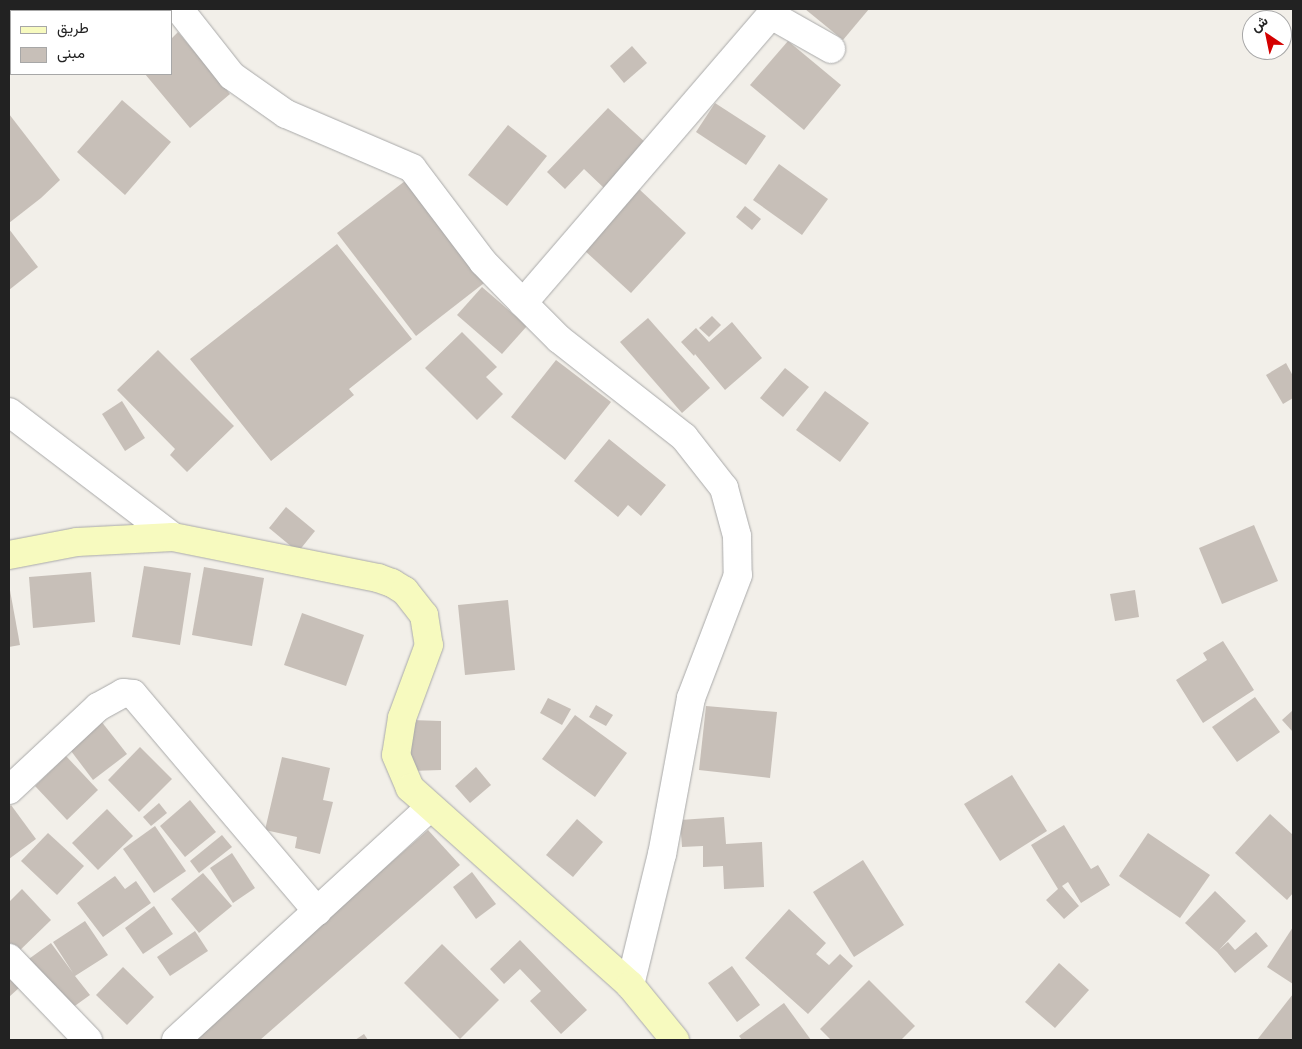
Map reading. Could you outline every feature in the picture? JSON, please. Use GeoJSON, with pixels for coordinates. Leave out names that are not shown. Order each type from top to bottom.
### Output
{"type":"FeatureCollection","features":[{"type":"Feature","properties":{"kind":"street"},"geometry":{"type":"LineString","coordinates":[[179,9],[232,76],[286,114],[412,168],[483,262],[559,339],[684,437],[724,488],[737,536],[738,575],[691,698],[662,854],[630,985]]}},
{"type":"Feature","properties":{"kind":"street"},"geometry":{"type":"LineString","coordinates":[[523,303],[771,15],[831,49]]}},
{"type":"Feature","properties":{"kind":"street"},"geometry":{"type":"LineString","coordinates":[[9,412],[173,537]]}},
{"type":"Feature","properties":{"kind":"street"},"geometry":{"type":"LineString","coordinates":[[9,555],[77,542],[173,537],[378,578],[392,583],[405,591],[424,615],[429,645],[402,718],[396,755],[410,788],[429,808],[630,985],[675,1040]]}},
{"type":"Feature","properties":{"kind":"street"},"geometry":{"type":"LineString","coordinates":[[9,790],[98,707],[123,693],[133,694],[317,911]]}},
{"type":"Feature","properties":{"kind":"street"},"geometry":{"type":"LineString","coordinates":[[176,1040],[429,808]]}},
{"type":"Feature","properties":{"kind":"street"},"geometry":{"type":"LineString","coordinates":[[9,958],[88,1040]]}},
{"type":"Feature","properties":{"kind":"building"},"geometry":{"type":"Polygon","coordinates":[[[805,9],[869,9],[843,40],[805,9]]]}},
{"type":"Feature","properties":{"kind":"building"},"geometry":{"type":"Polygon","coordinates":[[[178,32],[230,94],[190,128],[146,75],[172,75],[172,38],[178,32]]]}},
{"type":"Feature","properties":{"kind":"building"},"geometry":{"type":"Polygon","coordinates":[[[788,41],[841,85],[804,130],[750,85],[788,41]]]}},
{"type":"Feature","properties":{"kind":"building"},"geometry":{"type":"Polygon","coordinates":[[[632,46],[647,63],[624,83],[610,66],[632,46]]]}},
{"type":"Feature","properties":{"kind":"building"},"geometry":{"type":"Polygon","coordinates":[[[122,100],[171,142],[125,195],[77,152],[122,100]]]}},
{"type":"Feature","properties":{"kind":"building"},"geometry":{"type":"Polygon","coordinates":[[[715,103],[766,136],[746,165],[696,132],[715,103]]]}},
{"type":"Feature","properties":{"kind":"building"},"geometry":{"type":"Polygon","coordinates":[[[608,108],[646,143],[604,188],[584,169],[565,189],[547,172],[608,108]]]}},
{"type":"Feature","properties":{"kind":"building"},"geometry":{"type":"Polygon","coordinates":[[[9,114],[60,180],[41,198],[9,223],[9,114]]]}},
{"type":"Feature","properties":{"kind":"building"},"geometry":{"type":"Polygon","coordinates":[[[508,125],[547,156],[507,206],[468,175],[508,125]]]}},
{"type":"Feature","properties":{"kind":"building"},"geometry":{"type":"Polygon","coordinates":[[[779,164],[828,199],[802,235],[753,200],[779,164]]]}},
{"type":"Feature","properties":{"kind":"building"},"geometry":{"type":"Polygon","coordinates":[[[409,178],[488,280],[416,336],[337,233],[409,178]]]}},
{"type":"Feature","properties":{"kind":"building"},"geometry":{"type":"Polygon","coordinates":[[[639,189],[686,233],[631,293],[584,250],[639,189]]]}},
{"type":"Feature","properties":{"kind":"building"},"geometry":{"type":"Polygon","coordinates":[[[745,206],[761,219],[752,230],[736,217],[745,206]]]}},
{"type":"Feature","properties":{"kind":"building"},"geometry":{"type":"Polygon","coordinates":[[[9,229],[38,267],[9,290],[9,229]]]}},
{"type":"Feature","properties":{"kind":"building"},"geometry":{"type":"Polygon","coordinates":[[[337,244],[412,339],[349,389],[354,395],[271,461],[190,359],[337,244]]]}},
{"type":"Feature","properties":{"kind":"building"},"geometry":{"type":"Polygon","coordinates":[[[482,287],[527,326],[502,354],[457,315],[482,287]]]}},
{"type":"Feature","properties":{"kind":"building"},"geometry":{"type":"Polygon","coordinates":[[[712,316],[721,325],[709,337],[699,328],[712,316]]]}},
{"type":"Feature","properties":{"kind":"building"},"geometry":{"type":"Polygon","coordinates":[[[648,318],[710,388],[682,413],[620,342],[648,318]]]}},
{"type":"Feature","properties":{"kind":"building"},"geometry":{"type":"Polygon","coordinates":[[[732,322],[762,358],[725,390],[695,354],[694,356],[681,342],[696,328],[709,342],[732,322]]]}},
{"type":"Feature","properties":{"kind":"building"},"geometry":{"type":"Polygon","coordinates":[[[462,332],[497,367],[486,377],[503,394],[477,420],[425,368],[462,332]]]}},
{"type":"Feature","properties":{"kind":"building"},"geometry":{"type":"Polygon","coordinates":[[[158,350],[234,426],[187,472],[170,455],[175,449],[117,390],[158,350]]]}},
{"type":"Feature","properties":{"kind":"building"},"geometry":{"type":"Polygon","coordinates":[[[556,360],[611,402],[565,460],[511,417],[556,360]]]}},
{"type":"Feature","properties":{"kind":"building"},"geometry":{"type":"Polygon","coordinates":[[[1286,363],[1293,376],[1293,398],[1283,404],[1266,375],[1286,363]]]}},
{"type":"Feature","properties":{"kind":"building"},"geometry":{"type":"Polygon","coordinates":[[[785,368],[809,387],[783,417],[760,398],[785,368]]]}},
{"type":"Feature","properties":{"kind":"building"},"geometry":{"type":"Polygon","coordinates":[[[825,391],[869,423],[840,462],[796,430],[825,391]]]}},
{"type":"Feature","properties":{"kind":"building"},"geometry":{"type":"Polygon","coordinates":[[[122,401],[145,438],[125,451],[102,414],[122,401]]]}},
{"type":"Feature","properties":{"kind":"building"},"geometry":{"type":"Polygon","coordinates":[[[609,439],[666,485],[641,516],[628,505],[618,517],[574,481],[609,439]]]}},
{"type":"Feature","properties":{"kind":"building"},"geometry":{"type":"Polygon","coordinates":[[[286,507],[315,531],[298,552],[269,528],[286,507]]]}},
{"type":"Feature","properties":{"kind":"building"},"geometry":{"type":"Polygon","coordinates":[[[1254,525],[1278,581],[1222,604],[1199,548],[1254,525]]]}},
{"type":"Feature","properties":{"kind":"building"},"geometry":{"type":"Polygon","coordinates":[[[144,566],[191,573],[180,645],[132,637],[144,566]]]}},
{"type":"Feature","properties":{"kind":"building"},"geometry":{"type":"Polygon","coordinates":[[[204,567],[264,578],[252,646],[192,635],[204,567]]]}},
{"type":"Feature","properties":{"kind":"building"},"geometry":{"type":"Polygon","coordinates":[[[91,572],[95,622],[33,628],[29,577],[91,572]]]}},
{"type":"Feature","properties":{"kind":"building"},"geometry":{"type":"Polygon","coordinates":[[[9,585],[20,645],[9,647],[9,585]]]}},
{"type":"Feature","properties":{"kind":"building"},"geometry":{"type":"Polygon","coordinates":[[[1135,590],[1139,617],[1115,621],[1110,594],[1135,590]]]}},
{"type":"Feature","properties":{"kind":"building"},"geometry":{"type":"Polygon","coordinates":[[[508,600],[515,670],[465,675],[458,605],[508,600]]]}},
{"type":"Feature","properties":{"kind":"building"},"geometry":{"type":"Polygon","coordinates":[[[302,613],[364,635],[346,686],[284,665],[302,613]]]}},
{"type":"Feature","properties":{"kind":"building"},"geometry":{"type":"Polygon","coordinates":[[[1223,641],[1254,690],[1203,723],[1176,680],[1207,660],[1203,653],[1223,641]]]}},
{"type":"Feature","properties":{"kind":"building"},"geometry":{"type":"Polygon","coordinates":[[[1255,697],[1280,732],[1237,762],[1212,727],[1255,697]]]}},
{"type":"Feature","properties":{"kind":"building"},"geometry":{"type":"Polygon","coordinates":[[[548,698],[571,709],[562,725],[540,713],[548,698]]]}},
{"type":"Feature","properties":{"kind":"building"},"geometry":{"type":"Polygon","coordinates":[[[596,705],[613,715],[606,726],[589,717],[596,705]]]}},
{"type":"Feature","properties":{"kind":"building"},"geometry":{"type":"Polygon","coordinates":[[[706,706],[777,712],[770,778],[699,770],[706,706]]]}},
{"type":"Feature","properties":{"kind":"building"},"geometry":{"type":"Polygon","coordinates":[[[1293,710],[1293,732],[1282,720],[1293,710]]]}},
{"type":"Feature","properties":{"kind":"building"},"geometry":{"type":"Polygon","coordinates":[[[575,715],[627,753],[595,797],[542,759],[575,715]]]}},
{"type":"Feature","properties":{"kind":"building"},"geometry":{"type":"Polygon","coordinates":[[[411,720],[441,721],[441,770],[410,771],[411,720]]]}},
{"type":"Feature","properties":{"kind":"building"},"geometry":{"type":"Polygon","coordinates":[[[101,721],[127,754],[93,780],[68,747],[101,721]]]}},
{"type":"Feature","properties":{"kind":"building"},"geometry":{"type":"Polygon","coordinates":[[[140,747],[172,779],[139,812],[108,780],[140,747]]]}},
{"type":"Feature","properties":{"kind":"building"},"geometry":{"type":"Polygon","coordinates":[[[66,756],[98,790],[67,820],[35,786],[66,756]]]}},
{"type":"Feature","properties":{"kind":"building"},"geometry":{"type":"Polygon","coordinates":[[[282,757],[330,768],[323,800],[333,802],[320,854],[295,848],[297,837],[265,830],[282,757]]]}},
{"type":"Feature","properties":{"kind":"building"},"geometry":{"type":"Polygon","coordinates":[[[476,767],[491,785],[470,803],[455,786],[476,767]]]}},
{"type":"Feature","properties":{"kind":"building"},"geometry":{"type":"Polygon","coordinates":[[[1012,775],[1047,831],[1000,861],[964,804],[1012,775]]]}},
{"type":"Feature","properties":{"kind":"building"},"geometry":{"type":"Polygon","coordinates":[[[190,800],[216,832],[185,857],[160,826],[190,800]]]}},
{"type":"Feature","properties":{"kind":"building"},"geometry":{"type":"Polygon","coordinates":[[[159,803],[167,813],[151,826],[143,817],[159,803]]]}},
{"type":"Feature","properties":{"kind":"building"},"geometry":{"type":"Polygon","coordinates":[[[11,805],[36,839],[9,859],[9,807],[11,805]]]}},
{"type":"Feature","properties":{"kind":"building"},"geometry":{"type":"Polygon","coordinates":[[[107,809],[133,836],[98,870],[72,843],[107,809]]]}},
{"type":"Feature","properties":{"kind":"building"},"geometry":{"type":"Polygon","coordinates":[[[1270,814],[1293,835],[1293,893],[1287,900],[1235,853],[1270,814]]]}},
{"type":"Feature","properties":{"kind":"building"},"geometry":{"type":"Polygon","coordinates":[[[724,817],[726,844],[762,842],[764,887],[724,889],[723,866],[703,867],[703,846],[682,847],[680,820],[724,817]]]}},
{"type":"Feature","properties":{"kind":"building"},"geometry":{"type":"Polygon","coordinates":[[[577,819],[603,842],[573,877],[546,855],[577,819]]]}},
{"type":"Feature","properties":{"kind":"building"},"geometry":{"type":"Polygon","coordinates":[[[1064,825],[1091,869],[1098,865],[1110,885],[1081,903],[1068,882],[1062,886],[1079,906],[1064,919],[1046,900],[1058,889],[1031,845],[1064,825]]]}},
{"type":"Feature","properties":{"kind":"building"},"geometry":{"type":"Polygon","coordinates":[[[155,826],[186,871],[154,893],[123,849],[155,826]]]}},
{"type":"Feature","properties":{"kind":"building"},"geometry":{"type":"Polygon","coordinates":[[[428,830],[460,865],[260,1040],[188,1040],[428,830]]]}},
{"type":"Feature","properties":{"kind":"building"},"geometry":{"type":"Polygon","coordinates":[[[48,833],[84,866],[57,895],[21,861],[48,833]]]}},
{"type":"Feature","properties":{"kind":"building"},"geometry":{"type":"Polygon","coordinates":[[[1148,833],[1210,875],[1180,918],[1119,876],[1148,833]]]}},
{"type":"Feature","properties":{"kind":"building"},"geometry":{"type":"Polygon","coordinates":[[[222,835],[232,847],[199,873],[190,861],[222,835]]]}},
{"type":"Feature","properties":{"kind":"building"},"geometry":{"type":"Polygon","coordinates":[[[232,853],[255,888],[233,903],[210,868],[232,853]]]}},
{"type":"Feature","properties":{"kind":"building"},"geometry":{"type":"Polygon","coordinates":[[[863,860],[904,925],[854,957],[813,892],[863,860]]]}},
{"type":"Feature","properties":{"kind":"building"},"geometry":{"type":"Polygon","coordinates":[[[472,872],[496,904],[476,919],[453,887],[472,872]]]}},
{"type":"Feature","properties":{"kind":"building"},"geometry":{"type":"Polygon","coordinates":[[[203,873],[232,906],[199,933],[171,899],[203,873]]]}},
{"type":"Feature","properties":{"kind":"building"},"geometry":{"type":"Polygon","coordinates":[[[115,876],[125,889],[136,881],[151,903],[103,937],[77,903],[115,876]]]}},
{"type":"Feature","properties":{"kind":"building"},"geometry":{"type":"Polygon","coordinates":[[[22,889],[51,920],[13,957],[9,953],[9,902],[22,889]]]}},
{"type":"Feature","properties":{"kind":"building"},"geometry":{"type":"Polygon","coordinates":[[[1215,891],[1246,921],[1219,950],[1228,942],[1235,950],[1256,932],[1268,946],[1235,973],[1217,952],[1185,923],[1215,891]]]}},
{"type":"Feature","properties":{"kind":"building"},"geometry":{"type":"Polygon","coordinates":[[[154,906],[173,934],[143,954],[125,928],[154,906]]]}},
{"type":"Feature","properties":{"kind":"building"},"geometry":{"type":"Polygon","coordinates":[[[789,909],[826,943],[816,954],[829,965],[840,954],[853,966],[808,1014],[745,958],[789,909]]]}},
{"type":"Feature","properties":{"kind":"building"},"geometry":{"type":"Polygon","coordinates":[[[85,921],[108,955],[75,976],[90,995],[65,1013],[26,961],[51,943],[73,973],[53,942],[85,921]]]}},
{"type":"Feature","properties":{"kind":"building"},"geometry":{"type":"Polygon","coordinates":[[[1293,927],[1293,984],[1267,967],[1293,927]]]}},
{"type":"Feature","properties":{"kind":"building"},"geometry":{"type":"Polygon","coordinates":[[[195,931],[208,951],[170,976],[157,957],[195,931]]]}},
{"type":"Feature","properties":{"kind":"building"},"geometry":{"type":"Polygon","coordinates":[[[520,940],[587,1010],[561,1034],[530,1001],[541,991],[520,969],[504,984],[490,969],[520,940]]]}},
{"type":"Feature","properties":{"kind":"building"},"geometry":{"type":"Polygon","coordinates":[[[442,944],[499,1000],[460,1039],[404,983],[442,944]]]}},
{"type":"Feature","properties":{"kind":"building"},"geometry":{"type":"Polygon","coordinates":[[[1059,963],[1089,990],[1055,1028],[1025,1002],[1059,963]]]}},
{"type":"Feature","properties":{"kind":"building"},"geometry":{"type":"Polygon","coordinates":[[[732,966],[760,1005],[737,1022],[708,983],[732,966]]]}},
{"type":"Feature","properties":{"kind":"building"},"geometry":{"type":"Polygon","coordinates":[[[123,967],[154,997],[127,1025],[96,995],[123,967]]]}},
{"type":"Feature","properties":{"kind":"building"},"geometry":{"type":"Polygon","coordinates":[[[9,974],[20,987],[9,997],[9,974]]]}},
{"type":"Feature","properties":{"kind":"building"},"geometry":{"type":"Polygon","coordinates":[[[869,980],[915,1026],[901,1040],[831,1040],[820,1029],[869,980]]]}},
{"type":"Feature","properties":{"kind":"building"},"geometry":{"type":"Polygon","coordinates":[[[1293,994],[1293,1040],[1257,1040],[1293,994]]]}},
{"type":"Feature","properties":{"kind":"building"},"geometry":{"type":"Polygon","coordinates":[[[784,1003],[811,1040],[742,1040],[739,1036],[784,1003]]]}},
{"type":"Feature","properties":{"kind":"building"},"geometry":{"type":"Polygon","coordinates":[[[364,1034],[368,1040],[355,1040],[364,1034]]]}}]}
